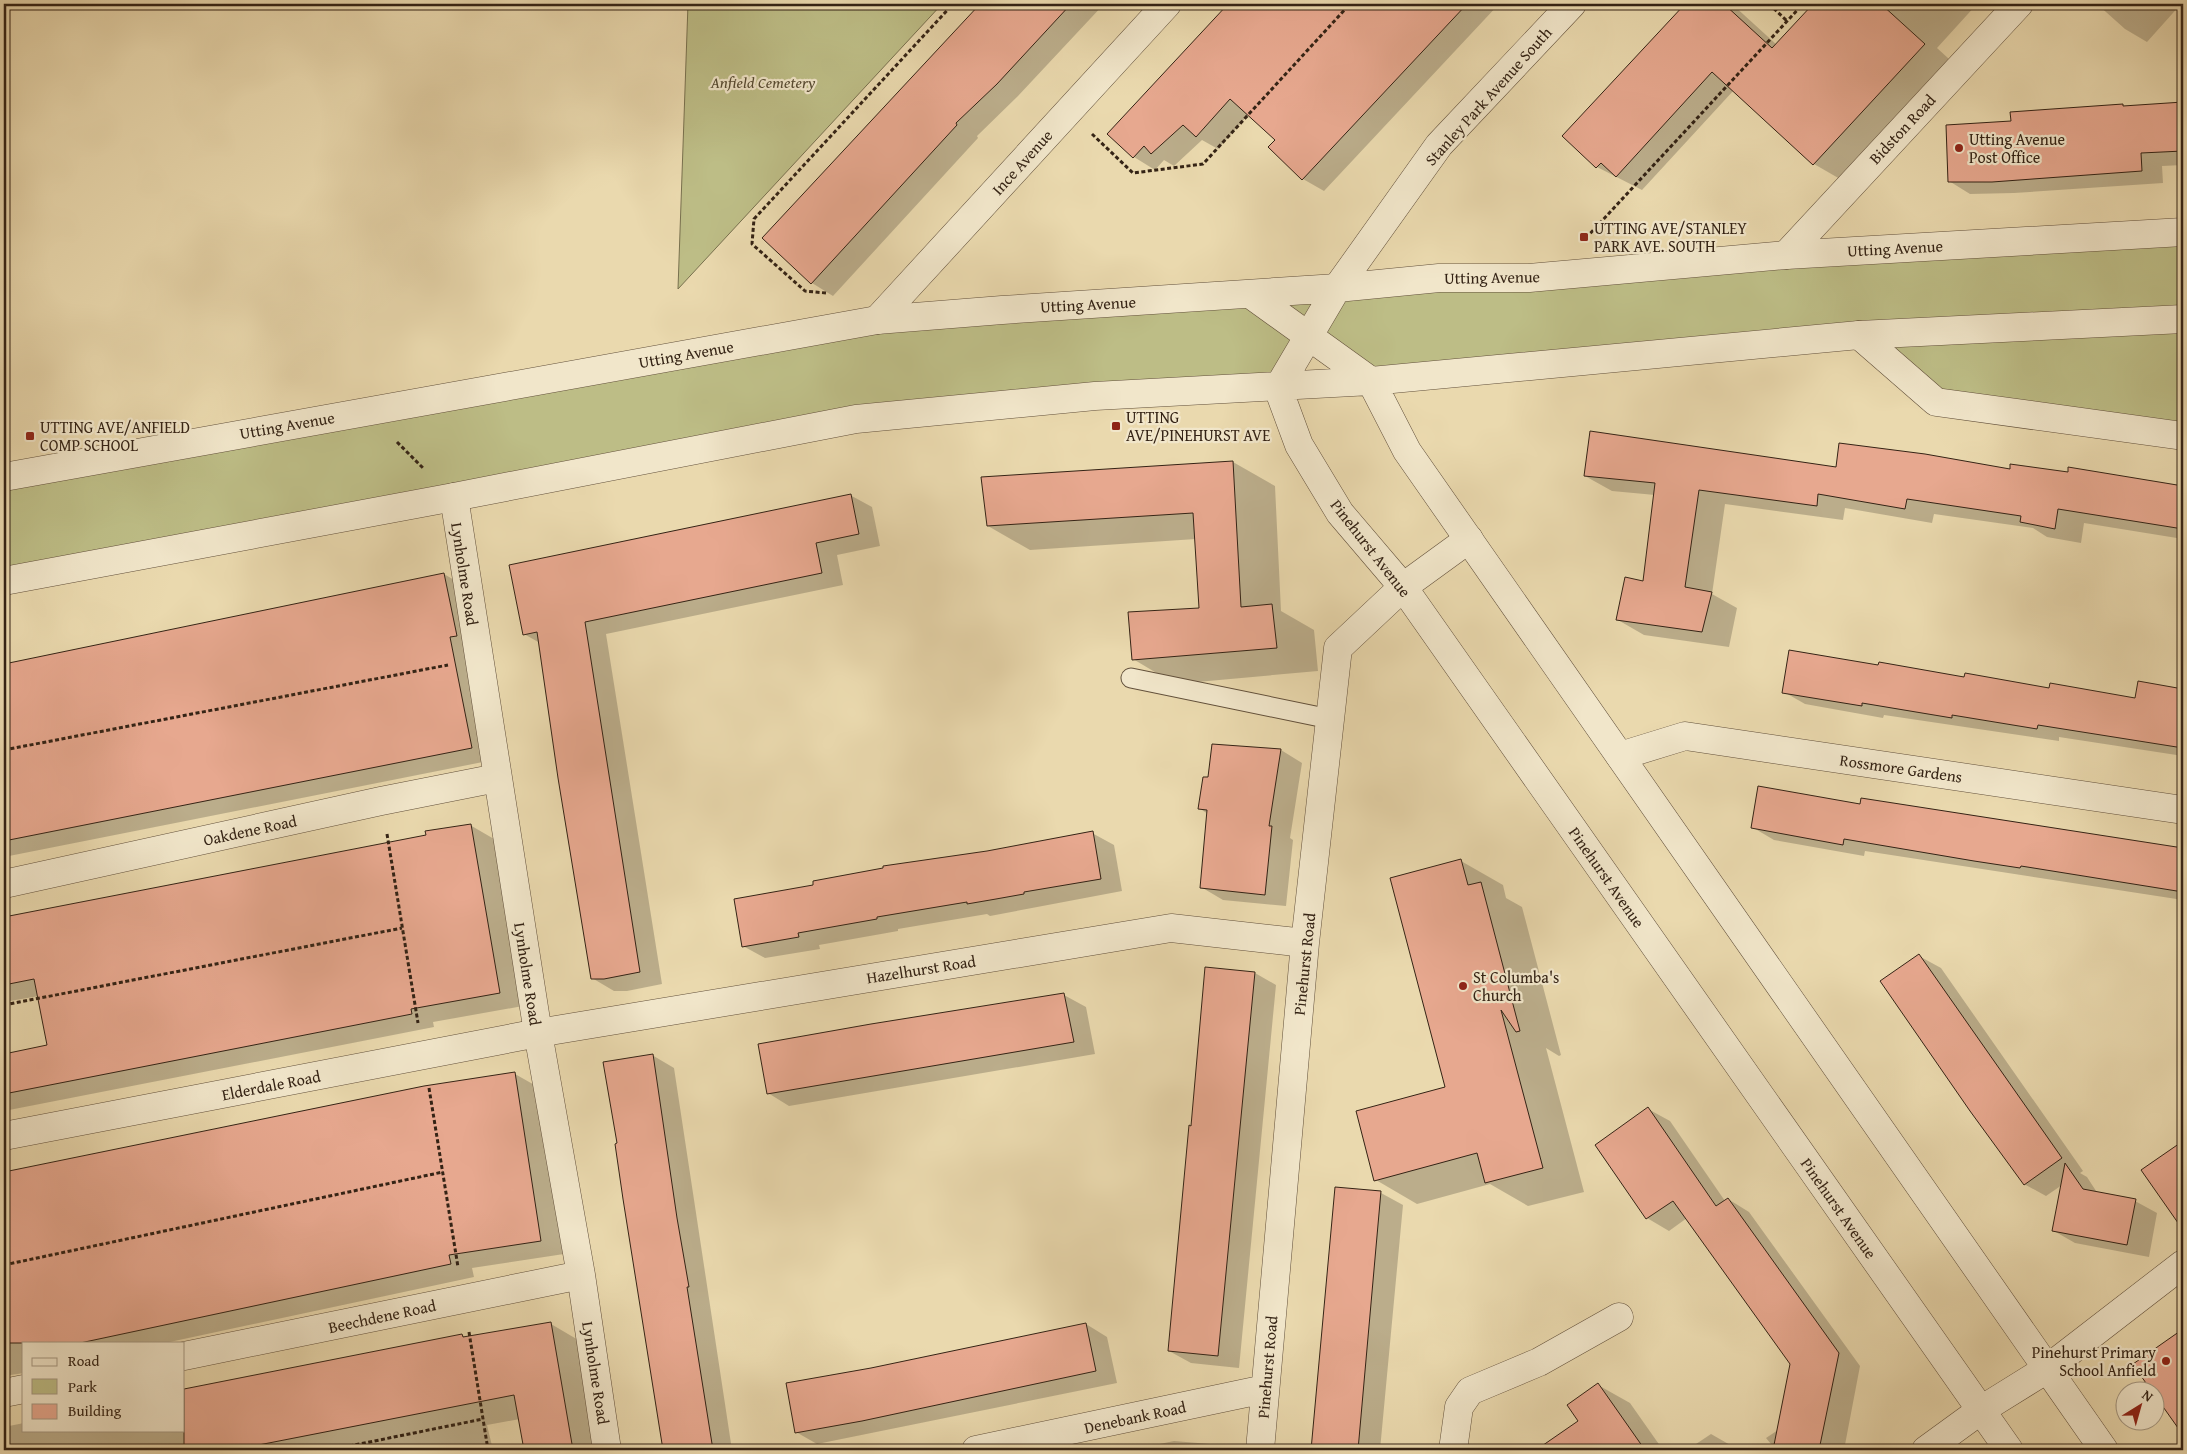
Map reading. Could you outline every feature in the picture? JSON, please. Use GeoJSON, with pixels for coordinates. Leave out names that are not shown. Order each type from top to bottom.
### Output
{"type":"FeatureCollection","features":[{"type":"Feature","properties":{"kind":"street","name":"Ince Avenue"},"geometry":{"type":"LineString","coordinates":[[877,320],[1167,4]]}},
{"type":"Feature","properties":{"kind":"street","name":"Stanley Park Avenue South"},"geometry":{"type":"LineString","coordinates":[[1337,288],[1439,145],[1572,4]]}},
{"type":"Feature","properties":{"kind":"street","name":"Bidston Road"},"geometry":{"type":"LineString","coordinates":[[1786,255],[2019,4]]}},
{"type":"Feature","properties":{"kind":"street","name":"Utting Avenue"},"geometry":{"type":"LineString","coordinates":[[4,477],[877,320],[1337,288],[1439,278],[1528,278],[1786,255],[2183,232]]}},
{"type":"Feature","properties":{"kind":"street"},"geometry":{"type":"LineString","coordinates":[[1278,388],[1337,288]]}},
{"type":"Feature","properties":{"kind":"street"},"geometry":{"type":"LineString","coordinates":[[1250,294],[1371,381],[1407,451],[2104,1450]]}},
{"type":"Feature","properties":{"kind":"street"},"geometry":{"type":"LineString","coordinates":[[4,581],[454,497],[856,418],[1095,396],[1278,388],[1371,381],[1859,335],[2183,319]]}},
{"type":"Feature","properties":{"kind":"street"},"geometry":{"type":"LineString","coordinates":[[1859,335],[1936,402],[2183,436]]}},
{"type":"Feature","properties":{"kind":"street","name":"Pinehurst Avenue"},"geometry":{"type":"LineString","coordinates":[[1278,388],[1299,445],[1340,514],[1403,587],[2009,1450]]}},
{"type":"Feature","properties":{"kind":"street","name":"Lynholme Road"},"geometry":{"type":"LineString","coordinates":[[454,497],[538,1033],[581,1275],[608,1450]]}},
{"type":"Feature","properties":{"kind":"street","name":"Pinehurst Road"},"geometry":{"type":"LineString","coordinates":[[1260,1450],[1305,943],[1338,648],[1403,587],[1469,539]]}},
{"type":"Feature","properties":{"kind":"street","name":"Rossmore Gardens"},"geometry":{"type":"LineString","coordinates":[[1620,756],[1685,736],[2183,810]]}},
{"type":"Feature","properties":{"kind":"street","name":"Oakdene Road"},"geometry":{"type":"LineString","coordinates":[[4,884],[381,801],[497,778]]}},
{"type":"Feature","properties":{"kind":"street","name":"Hazelhurst Road"},"geometry":{"type":"LineString","coordinates":[[538,1033],[1171,928],[1305,943]]}},
{"type":"Feature","properties":{"kind":"street","name":"Elderdale Road"},"geometry":{"type":"LineString","coordinates":[[4,1136],[538,1033]]}},
{"type":"Feature","properties":{"kind":"street"},"geometry":{"type":"LineString","coordinates":[[1926,1450],[1981,1410],[2047,1369],[2183,1264]]}},
{"type":"Feature","properties":{"kind":"street","name":"Beechdene Road"},"geometry":{"type":"LineString","coordinates":[[185,1356],[581,1275]]}},
{"type":"Feature","properties":{"kind":"street"},"geometry":{"type":"LineString","coordinates":[[1453,1450],[1459,1408],[1470,1391],[1539,1362],[1619,1317]]}},
{"type":"Feature","properties":{"kind":"street"},"geometry":{"type":"LineString","coordinates":[[4,1393],[22,1389]]}},
{"type":"Feature","properties":{"kind":"street","name":"Denebank Road"},"geometry":{"type":"LineString","coordinates":[[976,1450],[1265,1389]]}},
{"type":"Feature","properties":{"kind":"lane"},"geometry":{"type":"LineString","coordinates":[[1131,678],[1330,719]]}},
{"type":"Feature","properties":{"kind":"path"},"geometry":{"type":"LineString","coordinates":[[832,294],[805,291],[752,244],[754,219],[953,4]]}},
{"type":"Feature","properties":{"kind":"path"},"geometry":{"type":"LineString","coordinates":[[1068,112],[1133,173],[1203,164],[1350,4]]}},
{"type":"Feature","properties":{"kind":"path"},"geometry":{"type":"LineString","coordinates":[[1769,4],[1788,21]]}},
{"type":"Feature","properties":{"kind":"path"},"geometry":{"type":"LineString","coordinates":[[1552,276],[1803,4]]}},
{"type":"Feature","properties":{"kind":"path"},"geometry":{"type":"LineString","coordinates":[[365,411],[454,497]]}},
{"type":"Feature","properties":{"kind":"path"},"geometry":{"type":"LineString","coordinates":[[4,750],[478,659]]}},
{"type":"Feature","properties":{"kind":"path"},"geometry":{"type":"LineString","coordinates":[[381,801],[488,1450]]}},
{"type":"Feature","properties":{"kind":"path"},"geometry":{"type":"LineString","coordinates":[[4,1005],[402,928]]}},
{"type":"Feature","properties":{"kind":"path"},"geometry":{"type":"LineString","coordinates":[[4,1265],[443,1172]]}},
{"type":"Feature","properties":{"kind":"path"},"geometry":{"type":"LineString","coordinates":[[330,1450],[483,1419]]}},
{"type":"Feature","properties":{"kind":"green space","name":"Anfield Cemetery"},"geometry":{"type":"Polygon","coordinates":[[[688,4],[942,4],[678,289],[688,4]]]}},
{"type":"Feature","properties":{"kind":"green space"},"geometry":{"type":"Polygon","coordinates":[[[2183,232],[2183,436],[1936,402],[1859,335],[1371,381],[1309,337],[1278,388],[856,419],[4,581],[4,477],[761,341],[2183,232]]]}},
{"type":"Feature","properties":{"kind":"building"},"geometry":{"type":"Polygon","coordinates":[[[980,4],[1071,4],[997,84],[956,123],[957,125],[811,284],[762,238],[980,4]]]}},
{"type":"Feature","properties":{"kind":"building"},"geometry":{"type":"Polygon","coordinates":[[[1228,4],[1467,4],[1302,180],[1268,147],[1275,140],[1230,99],[1196,137],[1183,125],[1151,154],[1144,146],[1133,158],[1107,134],[1228,4]]]}},
{"type":"Feature","properties":{"kind":"building"},"geometry":{"type":"Polygon","coordinates":[[[1685,4],[1724,4],[1772,48],[1813,4],[1881,4],[1925,44],[1813,165],[1712,72],[1616,177],[1601,163],[1596,168],[1562,136],[1685,4]]]}},
{"type":"Feature","properties":{"kind":"building"},"geometry":{"type":"Polygon","coordinates":[[[2183,102],[2183,151],[2141,153],[2142,171],[1992,182],[1948,182],[1946,125],[2011,121],[2010,112],[2183,102]]]}},
{"type":"Feature","properties":{"kind":"building"},"geometry":{"type":"Polygon","coordinates":[[[1590,431],[1836,467],[1839,443],[1925,454],[2010,469],[2010,464],[2068,472],[2068,467],[2165,483],[2183,486],[2183,529],[2058,509],[2055,529],[2020,522],[2021,516],[1907,499],[1905,509],[1818,494],[1817,506],[1699,490],[1685,587],[1712,592],[1702,632],[1616,620],[1625,577],[1643,581],[1655,483],[1584,476],[1590,431]]]}},
{"type":"Feature","properties":{"kind":"building"},"geometry":{"type":"Polygon","coordinates":[[[1233,461],[1241,607],[1272,604],[1277,648],[1132,660],[1128,612],[1199,608],[1193,513],[987,526],[981,477],[1233,461]]]}},
{"type":"Feature","properties":{"kind":"building"},"geometry":{"type":"Polygon","coordinates":[[[851,494],[859,534],[816,543],[822,573],[585,622],[640,972],[604,979],[591,979],[558,778],[537,632],[523,635],[509,565],[851,494]]]}},
{"type":"Feature","properties":{"kind":"building"},"geometry":{"type":"Polygon","coordinates":[[[444,573],[457,636],[450,637],[472,748],[4,841],[4,664],[444,573]]]}},
{"type":"Feature","properties":{"kind":"building"},"geometry":{"type":"Polygon","coordinates":[[[1789,650],[1878,665],[1879,662],[1964,677],[1965,673],[2049,688],[2050,683],[2135,698],[2138,681],[2183,689],[2183,748],[2038,725],[2037,729],[1952,715],[1952,718],[1862,703],[1862,706],[1782,693],[1789,650]]]}},
{"type":"Feature","properties":{"kind":"building"},"geometry":{"type":"Polygon","coordinates":[[[1212,744],[1281,749],[1269,826],[1272,826],[1265,895],[1200,888],[1207,810],[1198,809],[1203,777],[1208,777],[1212,744]]]}},
{"type":"Feature","properties":{"kind":"building"},"geometry":{"type":"Polygon","coordinates":[[[1758,786],[1860,804],[1861,798],[2183,848],[2183,892],[2021,866],[2020,868],[1974,861],[1844,839],[1843,845],[1751,828],[1758,786]]]}},
{"type":"Feature","properties":{"kind":"building"},"geometry":{"type":"Polygon","coordinates":[[[471,824],[500,993],[411,1009],[412,1014],[4,1094],[4,1054],[47,1045],[34,979],[4,985],[4,917],[426,835],[425,831],[471,824]]]}},
{"type":"Feature","properties":{"kind":"building"},"geometry":{"type":"Polygon","coordinates":[[[1093,831],[1101,879],[967,904],[967,902],[877,917],[877,919],[798,933],[799,937],[742,947],[734,899],[813,885],[813,881],[883,868],[883,866],[987,851],[1093,831]]]}},
{"type":"Feature","properties":{"kind":"building","name":"St Columba's Church"},"geometry":{"type":"Polygon","coordinates":[[[1461,859],[1468,885],[1481,882],[1520,1031],[1516,1032],[1501,1010],[1543,1168],[1485,1183],[1477,1153],[1374,1181],[1356,1111],[1445,1087],[1390,878],[1461,859]]]}},
{"type":"Feature","properties":{"kind":"building"},"geometry":{"type":"Polygon","coordinates":[[[1919,954],[2062,1158],[2024,1185],[1880,981],[1919,954]]]}},
{"type":"Feature","properties":{"kind":"building"},"geometry":{"type":"Polygon","coordinates":[[[1205,967],[1255,972],[1218,1356],[1168,1351],[1205,967]]]}},
{"type":"Feature","properties":{"kind":"building"},"geometry":{"type":"Polygon","coordinates":[[[1064,993],[1074,1042],[767,1094],[758,1044],[1064,993]]]}},
{"type":"Feature","properties":{"kind":"building"},"geometry":{"type":"Polygon","coordinates":[[[653,1054],[713,1450],[663,1450],[623,1199],[615,1144],[617,1143],[603,1062],[653,1054]]]}},
{"type":"Feature","properties":{"kind":"building"},"geometry":{"type":"Polygon","coordinates":[[[515,1072],[541,1241],[449,1255],[451,1264],[85,1342],[4,1343],[4,1172],[424,1086],[515,1072]]]}},
{"type":"Feature","properties":{"kind":"building"},"geometry":{"type":"Polygon","coordinates":[[[1648,1107],[1716,1206],[1728,1198],[1839,1353],[1819,1450],[1773,1450],[1790,1364],[1673,1201],[1646,1219],[1595,1145],[1648,1107]]]}},
{"type":"Feature","properties":{"kind":"building"},"geometry":{"type":"Polygon","coordinates":[[[2183,1141],[2183,1230],[2141,1170],[2183,1141]]]}},
{"type":"Feature","properties":{"kind":"building"},"geometry":{"type":"Polygon","coordinates":[[[2065,1163],[2083,1189],[2136,1199],[2127,1245],[2052,1231],[2065,1163]]]}},
{"type":"Feature","properties":{"kind":"building"},"geometry":{"type":"Polygon","coordinates":[[[1335,1187],[1381,1191],[1358,1450],[1311,1450],[1335,1187]]]}},
{"type":"Feature","properties":{"kind":"building"},"geometry":{"type":"Polygon","coordinates":[[[551,1322],[573,1450],[524,1450],[514,1395],[233,1450],[184,1450],[185,1389],[462,1334],[463,1337],[551,1322]]]}},
{"type":"Feature","properties":{"kind":"building"},"geometry":{"type":"Polygon","coordinates":[[[1086,1323],[1096,1371],[862,1421],[795,1433],[786,1383],[871,1368],[1086,1323]]]}},
{"type":"Feature","properties":{"kind":"building"},"geometry":{"type":"Polygon","coordinates":[[[2183,1329],[2183,1435],[2164,1408],[2164,1382],[2145,1382],[2133,1364],[2183,1329]]]}},
{"type":"Feature","properties":{"kind":"building"},"geometry":{"type":"Polygon","coordinates":[[[1598,1383],[1645,1450],[1536,1450],[1578,1421],[1567,1405],[1598,1383]]]}},
{"type":"Feature","properties":{"kind":"place","name":"Utting Avenue Post Office"},"geometry":{"type":"Point","coordinates":[1959,148]}},
{"type":"Feature","properties":{"kind":"place","name":"UTTING AVE/STANLEY PARK AVE. SOUTH"},"geometry":{"type":"Point","coordinates":[1584,237]}},
{"type":"Feature","properties":{"kind":"place","name":"UTTING AVE/PINEHURST AVE"},"geometry":{"type":"Point","coordinates":[1116,426]}},
{"type":"Feature","properties":{"kind":"place","name":"UTTING AVE/ANFIELD COMP SCHOOL"},"geometry":{"type":"Point","coordinates":[30,436]}},
{"type":"Feature","properties":{"kind":"place","name":"St Columba's Church"},"geometry":{"type":"Point","coordinates":[1463,986]}},
{"type":"Feature","properties":{"kind":"place","name":"Pinehurst Primary School Anfield"},"geometry":{"type":"Point","coordinates":[2166,1361]}}]}
